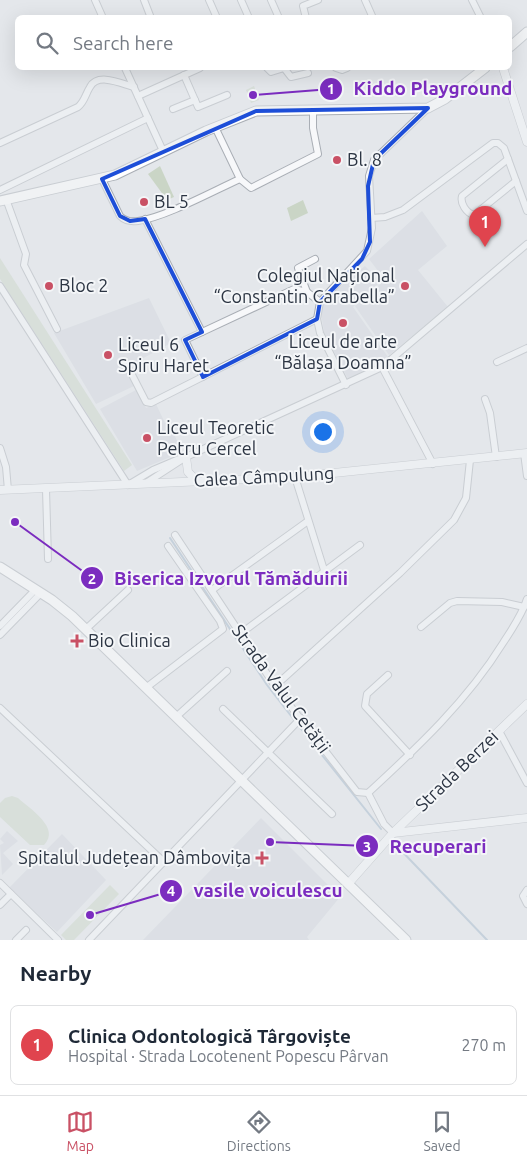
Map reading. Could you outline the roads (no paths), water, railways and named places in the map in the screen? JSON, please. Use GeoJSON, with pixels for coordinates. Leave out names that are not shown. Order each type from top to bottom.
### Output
{"type":"FeatureCollection","features":[{"type":"Feature","properties":{"kind":"main road"},"geometry":{"type":"LineString","coordinates":[[512,45],[527,32]]}},
{"type":"Feature","properties":{"kind":"main road"},"geometry":{"type":"LineString","coordinates":[[2,199],[119,174],[215,127],[256,111],[428,108],[445,99],[482,70]]}},
{"type":"Feature","properties":{"kind":"main road"},"geometry":{"type":"LineString","coordinates":[[0,567],[63,608],[86,628],[406,940]]}},
{"type":"Feature","properties":{"kind":"street"},"geometry":{"type":"LineString","coordinates":[[95,0],[102,15]]}},
{"type":"Feature","properties":{"kind":"street"},"geometry":{"type":"LineString","coordinates":[[144,0],[150,15]]}},
{"type":"Feature","properties":{"kind":"street"},"geometry":{"type":"LineString","coordinates":[[209,0],[216,15]]}},
{"type":"Feature","properties":{"kind":"street"},"geometry":{"type":"LineString","coordinates":[[241,0],[248,15]]}},
{"type":"Feature","properties":{"kind":"street"},"geometry":{"type":"LineString","coordinates":[[271,0],[278,15]]}},
{"type":"Feature","properties":{"kind":"street"},"geometry":{"type":"LineString","coordinates":[[305,15],[303,6],[318,0]]}},
{"type":"Feature","properties":{"kind":"street"},"geometry":{"type":"LineString","coordinates":[[365,0],[372,15]]}},
{"type":"Feature","properties":{"kind":"street"},"geometry":{"type":"LineString","coordinates":[[472,0],[480,15]]}},
{"type":"Feature","properties":{"kind":"street"},"geometry":{"type":"LineString","coordinates":[[127,70],[163,152]]}},
{"type":"Feature","properties":{"kind":"street"},"geometry":{"type":"LineString","coordinates":[[138,96],[195,70]]}},
{"type":"Feature","properties":{"kind":"street"},"geometry":{"type":"LineString","coordinates":[[286,70],[291,77],[308,73]]}},
{"type":"Feature","properties":{"kind":"street"},"geometry":{"type":"LineString","coordinates":[[504,70],[527,142]]}},
{"type":"Feature","properties":{"kind":"street"},"geometry":{"type":"LineString","coordinates":[[184,75],[198,107],[228,95]]}},
{"type":"Feature","properties":{"kind":"street"},"geometry":{"type":"LineString","coordinates":[[0,143],[78,107],[84,102],[89,88],[97,81],[107,80],[134,87]]}},
{"type":"Feature","properties":{"kind":"street"},"geometry":{"type":"LineString","coordinates":[[173,109],[195,100]]}},
{"type":"Feature","properties":{"kind":"street"},"geometry":{"type":"LineString","coordinates":[[346,385],[320,333],[317,319],[320,302],[367,251],[371,218],[368,186],[374,160],[428,108]]}},
{"type":"Feature","properties":{"kind":"street"},"geometry":{"type":"LineString","coordinates":[[215,127],[240,179],[251,188],[318,154],[313,128],[313,110]]}},
{"type":"Feature","properties":{"kind":"street"},"geometry":{"type":"LineString","coordinates":[[0,190],[148,118]]}},
{"type":"Feature","properties":{"kind":"street"},"geometry":{"type":"LineString","coordinates":[[371,218],[385,218],[403,210],[492,143],[501,145],[527,210]]}},
{"type":"Feature","properties":{"kind":"street"},"geometry":{"type":"LineString","coordinates":[[508,159],[462,196],[462,204],[469,213],[474,215],[516,181]]}},
{"type":"Feature","properties":{"kind":"street"},"geometry":{"type":"LineString","coordinates":[[102,179],[120,216],[130,221],[145,219],[240,179]]}},
{"type":"Feature","properties":{"kind":"street"},"geometry":{"type":"LineString","coordinates":[[2,199],[26,254],[24,265],[57,329]]}},
{"type":"Feature","properties":{"kind":"street"},"geometry":{"type":"LineString","coordinates":[[145,219],[202,332]]}},
{"type":"Feature","properties":{"kind":"street"},"geometry":{"type":"LineString","coordinates":[[0,286],[128,485],[157,468],[186,457],[382,367],[527,244]]}},
{"type":"Feature","properties":{"kind":"street"},"geometry":{"type":"LineString","coordinates":[[315,259],[298,268],[308,292],[320,302]]}},
{"type":"Feature","properties":{"kind":"street"},"geometry":{"type":"LineString","coordinates":[[203,377],[185,340],[294,289],[308,292]]}},
{"type":"Feature","properties":{"kind":"street"},"geometry":{"type":"LineString","coordinates":[[126,363],[148,404],[317,319]]}},
{"type":"Feature","properties":{"kind":"street"},"geometry":{"type":"LineString","coordinates":[[497,362],[527,348]]}},
{"type":"Feature","properties":{"kind":"street"},"geometry":{"type":"LineString","coordinates":[[382,367],[433,464]]}},
{"type":"Feature","properties":{"kind":"street"},"geometry":{"type":"LineString","coordinates":[[485,399],[490,413],[496,457]]}},
{"type":"Feature","properties":{"kind":"street"},"geometry":{"type":"LineString","coordinates":[[0,448],[6,467],[4,490]]}},
{"type":"Feature","properties":{"kind":"street"},"geometry":{"type":"LineString","coordinates":[[525,453],[527,476]]}},
{"type":"Feature","properties":{"kind":"street","name":"Calea Câmpulung"},"geometry":{"type":"LineString","coordinates":[[4,490],[295,477],[525,453]]}},
{"type":"Feature","properties":{"kind":"street"},"geometry":{"type":"LineString","coordinates":[[186,457],[188,472],[197,481]]}},
{"type":"Feature","properties":{"kind":"street"},"geometry":{"type":"LineString","coordinates":[[145,484],[186,457]]}},
{"type":"Feature","properties":{"kind":"street"},"geometry":{"type":"LineString","coordinates":[[275,686],[400,573],[454,520],[466,498],[470,460]]}},
{"type":"Feature","properties":{"kind":"street"},"geometry":{"type":"LineString","coordinates":[[295,477],[324,570]]}},
{"type":"Feature","properties":{"kind":"street"},"geometry":{"type":"LineString","coordinates":[[46,489],[48,559]]}},
{"type":"Feature","properties":{"kind":"street"},"geometry":{"type":"LineString","coordinates":[[212,590],[308,521]]}},
{"type":"Feature","properties":{"kind":"street","name":"Strada Valul Cetății"},"geometry":{"type":"LineString","coordinates":[[176,535],[275,686],[357,792],[368,793]]}},
{"type":"Feature","properties":{"kind":"street"},"geometry":{"type":"LineString","coordinates":[[240,634],[360,545]]}},
{"type":"Feature","properties":{"kind":"street","name":"Strada Valul Cetății"},"geometry":{"type":"LineString","coordinates":[[147,687],[221,632],[222,626],[168,546]]}},
{"type":"Feature","properties":{"kind":"street"},"geometry":{"type":"LineString","coordinates":[[86,628],[128,590]]}},
{"type":"Feature","properties":{"kind":"street"},"geometry":{"type":"LineString","coordinates":[[0,626],[38,591]]}},
{"type":"Feature","properties":{"kind":"street"},"geometry":{"type":"LineString","coordinates":[[0,635],[38,591]]}},
{"type":"Feature","properties":{"kind":"street"},"geometry":{"type":"LineString","coordinates":[[422,627],[450,603],[456,601],[526,604],[473,687],[410,754],[368,793],[384,824],[393,833],[527,818]]}},
{"type":"Feature","properties":{"kind":"street"},"geometry":{"type":"LineString","coordinates":[[177,716],[226,671]]}},
{"type":"Feature","properties":{"kind":"street"},"geometry":{"type":"LineString","coordinates":[[388,675],[368,694],[365,706],[410,754]]}},
{"type":"Feature","properties":{"kind":"street","name":"Strada Berzei"},"geometry":{"type":"LineString","coordinates":[[348,884],[393,833],[527,704]]}},
{"type":"Feature","properties":{"kind":"street"},"geometry":{"type":"LineString","coordinates":[[0,708],[164,862]]}},
{"type":"Feature","properties":{"kind":"street"},"geometry":{"type":"LineString","coordinates":[[223,709],[332,814]]}},
{"type":"Feature","properties":{"kind":"street"},"geometry":{"type":"LineString","coordinates":[[89,940],[301,718]]}},
{"type":"Feature","properties":{"kind":"street"},"geometry":{"type":"LineString","coordinates":[[499,731],[527,783]]}},
{"type":"Feature","properties":{"kind":"street"},"geometry":{"type":"LineString","coordinates":[[0,883],[58,940]]}},
{"type":"Feature","properties":{"kind":"street"},"geometry":{"type":"LineString","coordinates":[[527,890],[523,896],[527,904]]}},
{"type":"Feature","properties":{"kind":"street"},"geometry":{"type":"LineString","coordinates":[[0,905],[11,894]]}},
{"type":"Feature","properties":{"kind":"street"},"geometry":{"type":"LineString","coordinates":[[16,940],[26,930]]}},
{"type":"Feature","properties":{"kind":"waterway"},"geometry":{"type":"LineString","coordinates":[[170,538],[267,685],[295,721]]}},
{"type":"Feature","properties":{"kind":"waterway"},"geometry":{"type":"LineString","coordinates":[[298,725],[381,829]]}},
{"type":"Feature","properties":{"kind":"waterway"},"geometry":{"type":"LineString","coordinates":[[393,842],[487,940]]}},
{"type":"Feature","properties":{"kind":"place","name":"Kiddo Playground"},"geometry":{"type":"Point","coordinates":[253,95]}},
{"type":"Feature","properties":{"kind":"place","name":"Bl. 8"},"geometry":{"type":"Point","coordinates":[337,160]}},
{"type":"Feature","properties":{"kind":"place","name":"BL 5"},"geometry":{"type":"Point","coordinates":[144,202]}},
{"type":"Feature","properties":{"kind":"place","name":"Clinica Odontologică Târgoviște"},"geometry":{"type":"Point","coordinates":[485,247]}},
{"type":"Feature","properties":{"kind":"place","name":"Bloc 2"},"geometry":{"type":"Point","coordinates":[49,286]}},
{"type":"Feature","properties":{"kind":"place","name":"Colegiul Național “Constantin Carabella”"},"geometry":{"type":"Point","coordinates":[405,286]}},
{"type":"Feature","properties":{"kind":"place","name":"Liceul de arte “Bălașa Doamna”"},"geometry":{"type":"Point","coordinates":[343,323]}},
{"type":"Feature","properties":{"kind":"place","name":"Liceul 6 Spiru Haret"},"geometry":{"type":"Point","coordinates":[108,355]}},
{"type":"Feature","properties":{"kind":"place","name":"Liceul Teoretic Petru Cercel"},"geometry":{"type":"Point","coordinates":[147,438]}},
{"type":"Feature","properties":{"kind":"place","name":"Biserica Izvorul Tămăduirii"},"geometry":{"type":"Point","coordinates":[15,522]}},
{"type":"Feature","properties":{"kind":"place","name":"Bio Clinica"},"geometry":{"type":"Point","coordinates":[77,641]}},
{"type":"Feature","properties":{"kind":"place","name":"Recuperari"},"geometry":{"type":"Point","coordinates":[270,842]}},
{"type":"Feature","properties":{"kind":"place","name":"Spitalul Județean Dâmbovița"},"geometry":{"type":"Point","coordinates":[262,858]}},
{"type":"Feature","properties":{"kind":"place","name":"vasile voiculescu"},"geometry":{"type":"Point","coordinates":[90,915]}}]}
